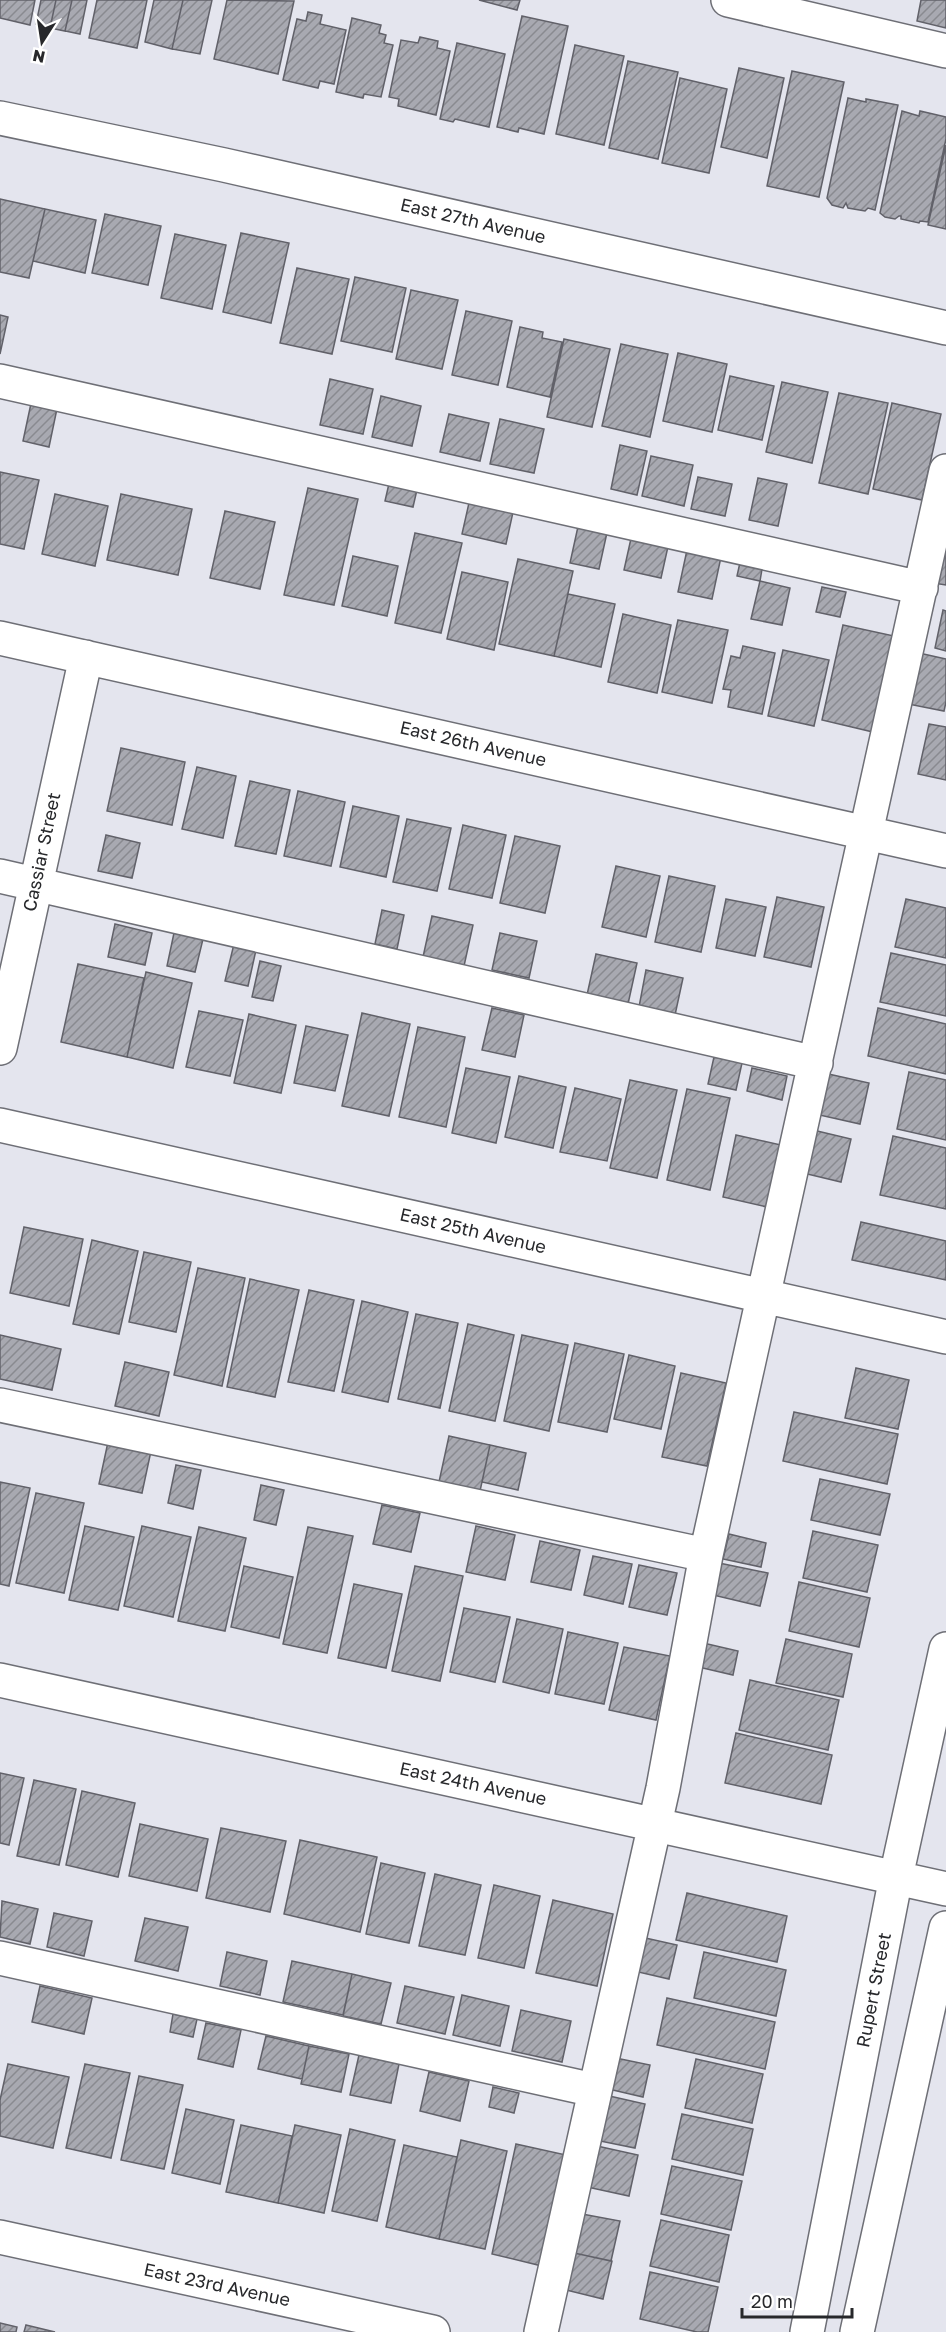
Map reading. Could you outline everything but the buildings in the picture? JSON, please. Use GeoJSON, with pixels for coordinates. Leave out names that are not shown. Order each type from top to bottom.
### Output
{"type":"FeatureCollection","features":[{"type":"Feature","properties":{"kind":"street"},"geometry":{"type":"LineString","coordinates":[[728,0],[946,51]]}},
{"type":"Feature","properties":{"kind":"street","name":"East 27th Avenue"},"geometry":{"type":"LineString","coordinates":[[0,118],[225,165],[946,328]]}},
{"type":"Feature","properties":{"kind":"street"},"geometry":{"type":"LineString","coordinates":[[0,381],[921,588]]}},
{"type":"Feature","properties":{"kind":"street"},"geometry":{"type":"LineString","coordinates":[[541,2332],[655,1824],[706,1555],[946,471]]}},
{"type":"Feature","properties":{"kind":"street","name":"East 26th Avenue"},"geometry":{"type":"LineString","coordinates":[[0,638],[946,852]]}},
{"type":"Feature","properties":{"kind":"street","name":"Cassiar Street"},"geometry":{"type":"LineString","coordinates":[[0,1048],[86,657]]}},
{"type":"Feature","properties":{"kind":"street"},"geometry":{"type":"LineString","coordinates":[[0,876],[816,1063]]}},
{"type":"Feature","properties":{"kind":"street","name":"East 25th Avenue"},"geometry":{"type":"LineString","coordinates":[[0,1125],[946,1336]]}},
{"type":"Feature","properties":{"kind":"street"},"geometry":{"type":"LineString","coordinates":[[0,1405],[706,1555]]}},
{"type":"Feature","properties":{"kind":"street","name":"Rupert Street"},"geometry":{"type":"LineString","coordinates":[[807,2332],[896,1878],[946,1649]]}},
{"type":"Feature","properties":{"kind":"street","name":"East 24th Avenue"},"geometry":{"type":"LineString","coordinates":[[0,1680],[946,1889]]}},
{"type":"Feature","properties":{"kind":"street"},"geometry":{"type":"LineString","coordinates":[[858,2332],[946,1928]]}},
{"type":"Feature","properties":{"kind":"street"},"geometry":{"type":"LineString","coordinates":[[0,1958],[594,2090]]}},
{"type":"Feature","properties":{"kind":"street","name":"East 23rd Avenue"},"geometry":{"type":"LineString","coordinates":[[0,2237],[434,2332]]}}]}
